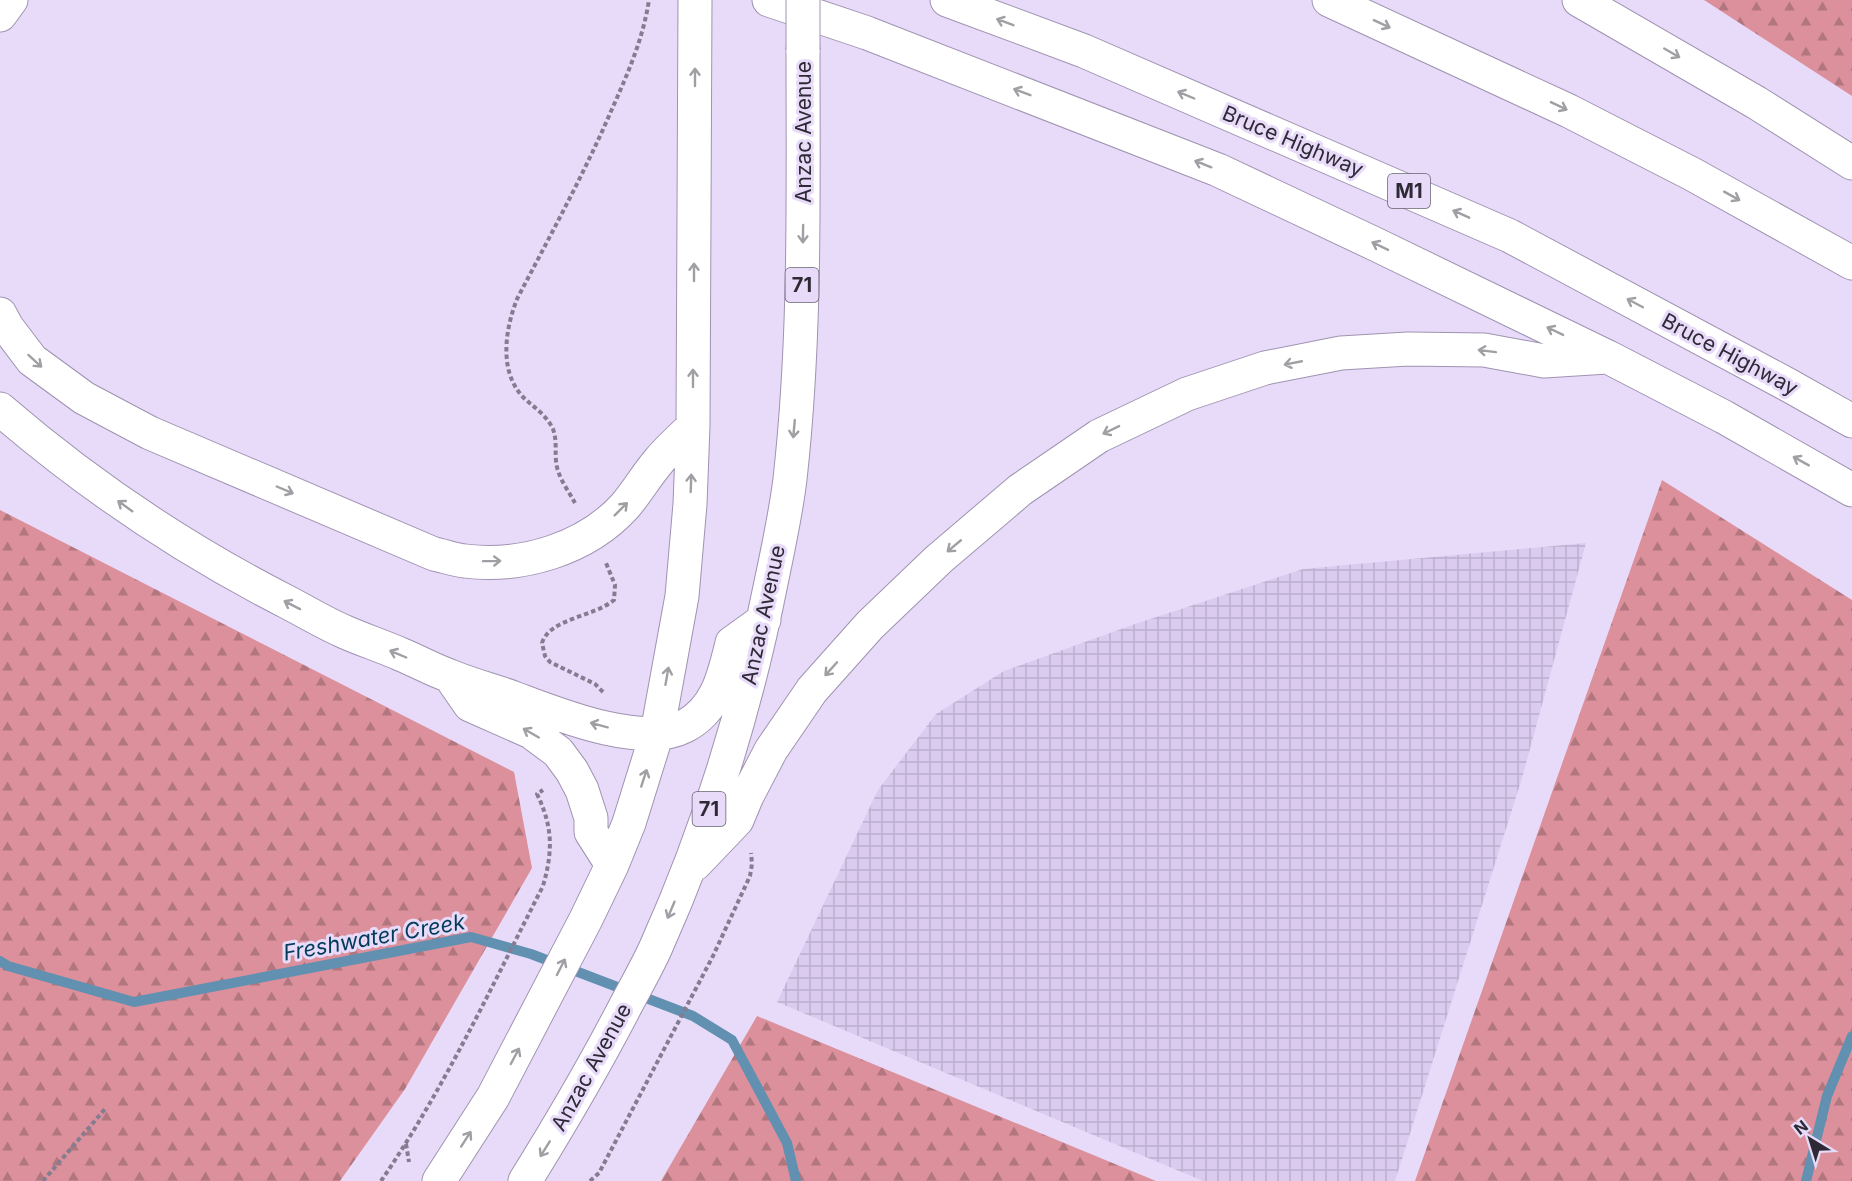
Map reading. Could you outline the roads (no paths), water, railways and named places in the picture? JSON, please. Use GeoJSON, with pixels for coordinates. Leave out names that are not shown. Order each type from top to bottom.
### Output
{"type":"FeatureCollection","features":[{"type":"Feature","properties":{"kind":"highway"},"geometry":{"type":"LineString","coordinates":[[0,15],[11,0]]}},
{"type":"Feature","properties":{"kind":"highway"},"geometry":{"type":"LineString","coordinates":[[769,0],[867,33],[1218,170],[1608,357],[1724,417],[1852,489]]}},
{"type":"Feature","properties":{"kind":"highway","name":"Anzac Avenue"},"geometry":{"type":"LineString","coordinates":[[525,1181],[565,1117],[603,1049],[655,948],[687,872],[731,747],[764,620],[790,479],[800,348],[803,224],[803,0]]}},
{"type":"Feature","properties":{"kind":"highway","name":"Bruce Highway"},"geometry":{"type":"LineString","coordinates":[[947,0],[1084,51],[1510,236],[1852,421]]}},
{"type":"Feature","properties":{"kind":"highway"},"geometry":{"type":"LineString","coordinates":[[1329,0],[1569,111],[1692,174],[1852,263]]}},
{"type":"Feature","properties":{"kind":"highway"},"geometry":{"type":"LineString","coordinates":[[1579,0],[1757,103],[1852,163]]}},
{"type":"Feature","properties":{"kind":"highway"},"geometry":{"type":"LineString","coordinates":[[439,1181],[493,1097],[612,866],[629,823],[657,734],[682,596],[690,504],[693,426],[695,6]]}},
{"type":"Feature","properties":{"kind":"highway"},"geometry":{"type":"LineString","coordinates":[[0,314],[32,360],[93,403],[160,438],[434,554],[465,561],[497,562],[535,557],[558,550],[591,534],[624,507],[658,461],[693,426]]}},
{"type":"Feature","properties":{"kind":"highway"},"geometry":{"type":"LineString","coordinates":[[687,872],[737,820],[771,750],[812,690],[870,625],[939,559],[1020,490],[1099,436],[1186,394],[1265,368],[1341,353],[1441,349],[1484,350],[1544,361],[1608,357]]}},
{"type":"Feature","properties":{"kind":"highway"},"geometry":{"type":"LineString","coordinates":[[0,409],[74,469],[131,511],[239,578],[344,632],[451,677],[554,713],[603,727],[657,734],[683,727],[701,715],[716,696],[724,677],[732,643],[764,620]]}},
{"type":"Feature","properties":{"kind":"highway"},"geometry":{"type":"LineString","coordinates":[[451,677],[470,705],[531,732],[558,752],[582,790],[591,818],[591,832],[612,866]]}},
{"type":"Feature","properties":{"kind":"waterway","name":"Freshwater Creek"},"geometry":{"type":"LineString","coordinates":[[0,961],[8,966],[134,1002],[471,937],[531,954],[693,1016],[732,1040],[787,1143],[796,1181]]}},
{"type":"Feature","properties":{"kind":"waterway","name":"Freshwater Creek"},"geometry":{"type":"LineString","coordinates":[[1806,1181],[1827,1096],[1852,1036]]}}]}
